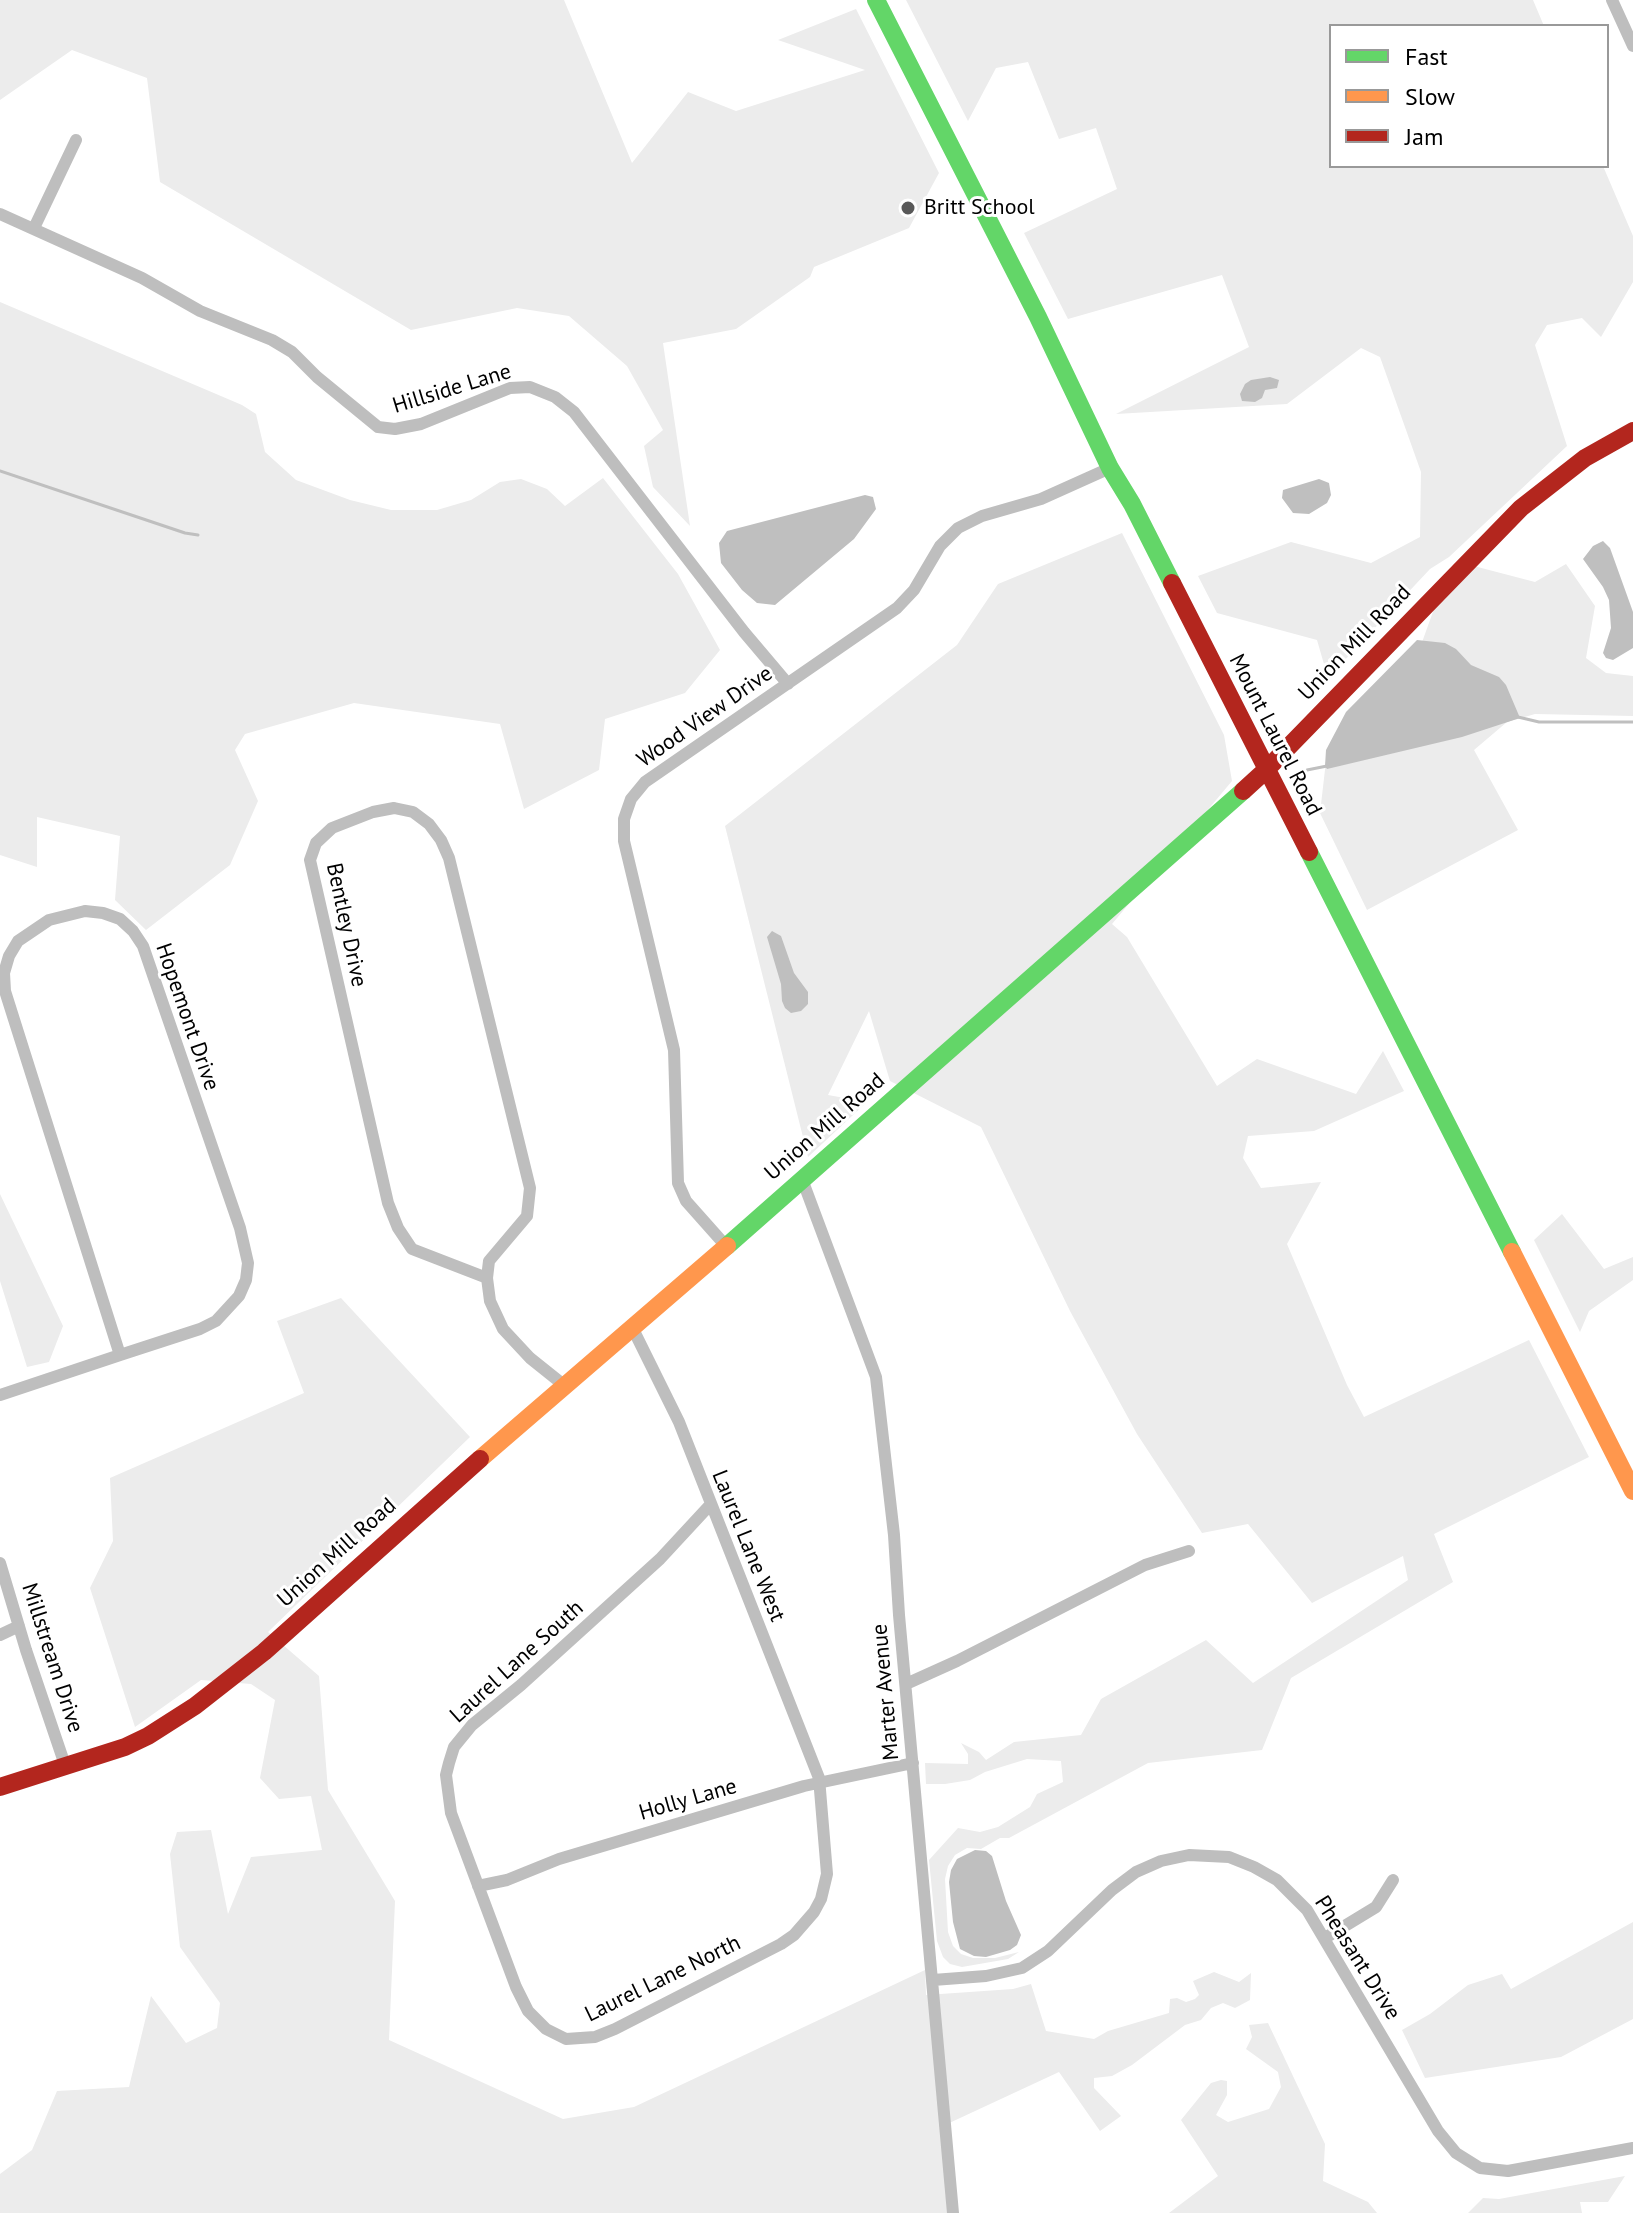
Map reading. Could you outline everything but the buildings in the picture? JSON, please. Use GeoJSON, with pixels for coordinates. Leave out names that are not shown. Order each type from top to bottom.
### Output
{"type":"FeatureCollection","features":[{"type":"Feature","properties":{"kind":"street","name":"Mount Laurel Road"},"geometry":{"type":"LineString","coordinates":[[876,0],[1045,331],[1110,468],[1132,504],[1633,1491]]}},
{"type":"Feature","properties":{"kind":"street"},"geometry":{"type":"LineString","coordinates":[[1612,0],[1633,46]]}},
{"type":"Feature","properties":{"kind":"street"},"geometry":{"type":"LineString","coordinates":[[34,228],[76,140]]}},
{"type":"Feature","properties":{"kind":"street","name":"Hillside Lane"},"geometry":{"type":"LineString","coordinates":[[0,214],[151,282],[200,311],[282,346],[378,427],[389,430],[421,424],[510,388],[530,387],[555,397],[574,412],[744,632],[788,684]]}},
{"type":"Feature","properties":{"kind":"street","name":"Union Mill Road"},"geometry":{"type":"LineString","coordinates":[[0,1787],[125,1747],[172,1723],[264,1652],[1266,770],[1521,508],[1585,458],[1632,433]]}},
{"type":"Feature","properties":{"kind":"street","name":"Wood View Drive"},"geometry":{"type":"LineString","coordinates":[[726,1246],[686,1201],[678,1183],[674,1050],[629,861],[624,819],[631,799],[645,782],[906,600],[940,546],[958,528],[982,516],[1051,495],[1110,468]]}},
{"type":"Feature","properties":{"kind":"street","name":"Bentley Drive"},"geometry":{"type":"LineString","coordinates":[[394,808],[413,812],[429,824],[446,849],[527,1173],[531,1198],[527,1216],[489,1261],[487,1278],[412,1249],[398,1228],[388,1203],[310,860],[316,843],[332,828],[373,812],[394,808]]}},
{"type":"Feature","properties":{"kind":"street","name":"Hopemont Drive"},"geometry":{"type":"LineString","coordinates":[[0,1395],[200,1329],[229,1310],[246,1280],[248,1263],[240,1228],[143,946],[120,919],[85,911],[49,920],[18,941],[4,973],[5,991],[120,1355]]}},
{"type":"Feature","properties":{"kind":"street","name":"Marter Avenue"},"geometry":{"type":"LineString","coordinates":[[802,1179],[876,1377],[894,1535],[953,2213]]}},
{"type":"Feature","properties":{"kind":"street"},"geometry":{"type":"LineString","coordinates":[[487,1278],[493,1311],[503,1329],[530,1358],[565,1386]]}},
{"type":"Feature","properties":{"kind":"street","name":"Laurel Lane West"},"geometry":{"type":"LineString","coordinates":[[632,1327],[670,1402],[820,1784]]}},
{"type":"Feature","properties":{"kind":"street","name":"Laurel Lane South"},"geometry":{"type":"LineString","coordinates":[[478,1886],[448,1800],[446,1775],[454,1747],[472,1725],[521,1685],[660,1559],[710,1505]]}},
{"type":"Feature","properties":{"kind":"street"},"geometry":{"type":"LineString","coordinates":[[906,1684],[1145,1565],[1189,1551]]}},
{"type":"Feature","properties":{"kind":"street","name":"Millstream Drive"},"geometry":{"type":"LineString","coordinates":[[0,1563],[65,1765]]}},
{"type":"Feature","properties":{"kind":"street"},"geometry":{"type":"LineString","coordinates":[[0,1635],[19,1626]]}},
{"type":"Feature","properties":{"kind":"street","name":"Holly Lane"},"geometry":{"type":"LineString","coordinates":[[478,1886],[507,1880],[559,1859],[820,1784],[913,1763]]}},
{"type":"Feature","properties":{"kind":"street","name":"Laurel Lane North"},"geometry":{"type":"LineString","coordinates":[[478,1886],[528,2011],[556,2035],[577,2040],[595,2037],[765,1952],[794,1935],[805,1924],[821,1899],[827,1874],[820,1784]]}},
{"type":"Feature","properties":{"kind":"street","name":"Pheasant Drive"},"geometry":{"type":"LineString","coordinates":[[933,1980],[986,1976],[1022,1968],[1048,1951],[1112,1890],[1136,1872],[1161,1861],[1189,1855],[1229,1857],[1265,1873],[1298,1899],[1325,1938],[1438,2131],[1456,2153],[1494,2171],[1508,2171],[1633,2148]]}},
{"type":"Feature","properties":{"kind":"street"},"geometry":{"type":"LineString","coordinates":[[1325,1938],[1376,1907],[1393,1880]]}},
{"type":"Feature","properties":{"kind":"shaded area"},"geometry":{"type":"Polygon","coordinates":[[[0,0],[564,0],[632,163],[688,92],[736,111],[865,70],[778,40],[856,9],[939,173],[909,228],[814,267],[810,277],[736,329],[663,343],[690,526],[653,487],[644,446],[663,430],[627,366],[569,316],[517,308],[411,330],[160,182],[147,78],[72,50],[0,100],[0,0]]]}},
{"type":"Feature","properties":{"kind":"shaded area"},"geometry":{"type":"Polygon","coordinates":[[[906,0],[1533,0],[1543,24],[1329,24],[1329,168],[1604,168],[1633,236],[1633,282],[1601,337],[1582,318],[1547,325],[1535,345],[1567,446],[1449,557],[1430,569],[1328,678],[1317,640],[1217,613],[1198,576],[1291,542],[1371,563],[1420,537],[1421,472],[1380,357],[1361,348],[1287,404],[1116,414],[1249,347],[1222,275],[1068,319],[1024,233],[1117,189],[1096,128],[1059,139],[1028,62],[996,68],[968,121],[906,0]]]}},
{"type":"Feature","properties":{"kind":"shaded area"},"geometry":{"type":"Polygon","coordinates":[[[0,302],[242,405],[256,414],[265,452],[296,480],[350,500],[391,510],[437,510],[471,500],[500,482],[521,479],[547,489],[565,506],[603,478],[678,574],[720,650],[685,693],[605,719],[599,770],[524,809],[500,724],[354,703],[245,734],[235,750],[258,801],[230,865],[146,930],[115,900],[120,836],[37,817],[37,867],[0,855],[0,302]]]}},
{"type":"Feature","properties":{"kind":"shaded area"},"geometry":{"type":"Polygon","coordinates":[[[1270,377],[1279,380],[1277,388],[1265,390],[1262,398],[1255,402],[1242,401],[1240,394],[1245,384],[1270,377]]]}},
{"type":"Feature","properties":{"kind":"shaded area"},"geometry":{"type":"Polygon","coordinates":[[[1319,479],[1329,483],[1331,495],[1327,503],[1309,514],[1293,513],[1282,498],[1283,490],[1319,479]]]}},
{"type":"Feature","properties":{"kind":"shaded area"},"geometry":{"type":"Polygon","coordinates":[[[865,495],[873,497],[876,509],[854,539],[775,605],[757,603],[742,590],[721,563],[719,543],[727,531],[865,495]]]}},
{"type":"Feature","properties":{"kind":"shaded area"},"geometry":{"type":"Polygon","coordinates":[[[1122,533],[1224,735],[1232,781],[1112,924],[1127,937],[1217,1086],[1257,1059],[1356,1094],[1383,1051],[1404,1091],[1314,1131],[1248,1136],[1243,1158],[1261,1188],[1321,1182],[1287,1244],[1347,1385],[1364,1417],[1529,1340],[1589,1457],[1434,1534],[1453,1582],[1291,1678],[1262,1750],[1148,1763],[1009,1838],[1000,1838],[981,1849],[967,1848],[955,1855],[945,1879],[948,1932],[953,1946],[961,1954],[973,1958],[995,1958],[1019,1952],[1008,1959],[962,1967],[950,1964],[943,1957],[937,1941],[929,1860],[958,1828],[980,1832],[998,1827],[1030,1807],[1037,1794],[1063,1782],[1061,1761],[1027,1759],[970,1780],[945,1784],[926,1784],[925,1763],[968,1764],[968,1754],[961,1743],[979,1752],[986,1760],[1014,1742],[1081,1735],[1101,1699],[1206,1640],[1253,1683],[1408,1580],[1403,1556],[1312,1603],[1248,1524],[1202,1533],[1137,1434],[1070,1311],[981,1127],[890,1081],[869,1011],[828,1095],[867,1102],[808,1157],[725,826],[957,645],[998,584],[1122,533]]]}},
{"type":"Feature","properties":{"kind":"shaded area"},"geometry":{"type":"Polygon","coordinates":[[[1603,541],[1610,548],[1633,612],[1633,648],[1613,660],[1603,653],[1611,628],[1609,600],[1583,559],[1593,546],[1603,541]]]}},
{"type":"Feature","properties":{"kind":"shaded area"},"geometry":{"type":"Polygon","coordinates":[[[1566,564],[1595,606],[1586,658],[1606,673],[1633,676],[1633,716],[1535,714],[1507,722],[1474,750],[1518,830],[1367,910],[1320,813],[1326,761],[1416,659],[1439,595],[1470,565],[1535,582],[1566,564]]]}},
{"type":"Feature","properties":{"kind":"shaded area"},"geometry":{"type":"Polygon","coordinates":[[[1417,640],[1445,643],[1456,649],[1471,665],[1499,677],[1506,685],[1520,718],[1462,737],[1327,769],[1326,750],[1346,712],[1417,640]]]}},
{"type":"Feature","properties":{"kind":"shaded area"},"geometry":{"type":"Polygon","coordinates":[[[772,931],[781,936],[794,973],[808,992],[808,1004],[801,1011],[791,1013],[782,1001],[781,984],[767,937],[772,931]]]}},
{"type":"Feature","properties":{"kind":"shaded area"},"geometry":{"type":"Polygon","coordinates":[[[0,1194],[63,1326],[49,1362],[27,1367],[0,1281],[0,1194]]]}},
{"type":"Feature","properties":{"kind":"shaded area"},"geometry":{"type":"Polygon","coordinates":[[[1562,1214],[1604,1269],[1633,1257],[1633,1280],[1589,1311],[1580,1332],[1534,1240],[1562,1214]]]}},
{"type":"Feature","properties":{"kind":"shaded area"},"geometry":{"type":"Polygon","coordinates":[[[341,1298],[470,1437],[268,1632],[319,1676],[328,1790],[395,1901],[389,2040],[563,2119],[634,2107],[925,1970],[926,1995],[1013,1989],[1031,1984],[1046,2031],[1094,2039],[1108,2031],[1169,2013],[1170,1999],[1186,2002],[1195,1999],[1199,1995],[1193,1981],[1214,1972],[1239,1982],[1251,1973],[1250,2000],[1235,2008],[1223,2003],[1211,2008],[1201,2020],[1185,2025],[1132,2065],[1112,2076],[1094,2078],[1094,2088],[1121,2116],[1100,2131],[1059,2072],[945,2125],[952,2213],[0,2213],[0,2174],[32,2150],[57,2091],[129,2087],[151,1996],[186,2043],[217,2028],[220,2003],[180,1947],[170,1854],[177,1832],[211,1830],[228,1914],[251,1857],[322,1850],[311,1796],[279,1799],[260,1778],[275,1700],[251,1684],[201,1680],[135,1727],[90,1588],[113,1541],[110,1478],[304,1393],[277,1321],[341,1298]]]}},
{"type":"Feature","properties":{"kind":"shaded area"},"geometry":{"type":"Polygon","coordinates":[[[975,1850],[986,1851],[992,1856],[1021,1935],[1017,1945],[1010,1950],[986,1957],[974,1956],[960,1949],[953,1922],[949,1882],[951,1870],[957,1859],[975,1850]]]}},
{"type":"Feature","properties":{"kind":"shaded area"},"geometry":{"type":"Polygon","coordinates":[[[1633,1922],[1633,2019],[1561,2057],[1425,2078],[1402,2030],[1430,2014],[1468,1985],[1502,1974],[1511,1989],[1633,1922]]]}},
{"type":"Feature","properties":{"kind":"shaded area"},"geometry":{"type":"Polygon","coordinates":[[[1268,2023],[1325,2144],[1323,2181],[1368,2202],[1377,2213],[1169,2213],[1218,2176],[1181,2120],[1211,2083],[1227,2081],[1227,2095],[1216,2115],[1228,2122],[1269,2109],[1281,2087],[1278,2072],[1246,2049],[1252,2037],[1249,2025],[1268,2023]]]}},
{"type":"Feature","properties":{"kind":"shaded area"},"geometry":{"type":"Polygon","coordinates":[[[1625,2176],[1608,2202],[1580,2202],[1582,2213],[1468,2213],[1483,2198],[1499,2199],[1625,2176]]]}},
{"type":"Feature","properties":{"kind":"waterway"},"geometry":{"type":"LineString","coordinates":[[0,471],[198,535]]}},
{"type":"Feature","properties":{"kind":"waterway"},"geometry":{"type":"LineString","coordinates":[[1518,717],[1539,722],[1633,722]]}},
{"type":"Feature","properties":{"kind":"waterway"},"geometry":{"type":"LineString","coordinates":[[1300,775],[1307,770],[1327,766]]}},
{"type":"Feature","properties":{"kind":"traffic: fast"},"geometry":{"type":"LineString","coordinates":[[876,0],[1038,317],[1110,468],[1172,583]]}},
{"type":"Feature","properties":{"kind":"traffic: fast"},"geometry":{"type":"LineString","coordinates":[[727,1246],[1243,791]]}},
{"type":"Feature","properties":{"kind":"traffic: fast"},"geometry":{"type":"LineString","coordinates":[[1309,852],[1512,1252]]}},
{"type":"Feature","properties":{"kind":"traffic: slow"},"geometry":{"type":"LineString","coordinates":[[480,1459],[727,1246]]}},
{"type":"Feature","properties":{"kind":"traffic: slow"},"geometry":{"type":"LineString","coordinates":[[1512,1252],[1633,1491]]}},
{"type":"Feature","properties":{"kind":"traffic: jam"},"geometry":{"type":"LineString","coordinates":[[1243,791],[1521,508],[1585,458],[1633,431]]}},
{"type":"Feature","properties":{"kind":"traffic: jam"},"geometry":{"type":"LineString","coordinates":[[1172,583],[1309,852]]}},
{"type":"Feature","properties":{"kind":"traffic: jam"},"geometry":{"type":"LineString","coordinates":[[0,1787],[125,1747],[195,1706],[264,1652],[480,1459]]}},
{"type":"Feature","properties":{"kind":"place","name":"Britt School"},"geometry":{"type":"Point","coordinates":[908,208]}}]}
